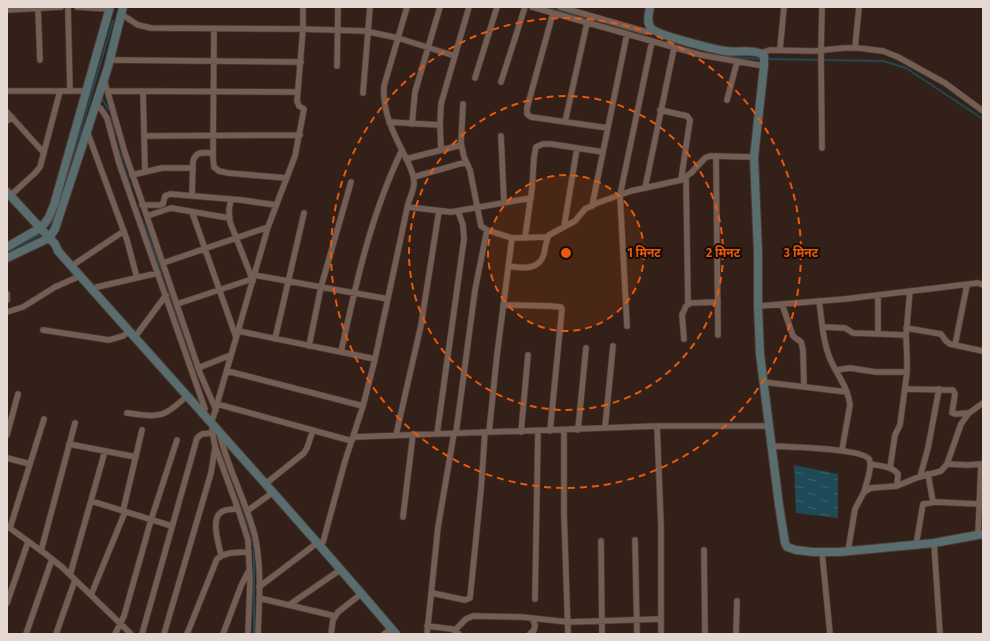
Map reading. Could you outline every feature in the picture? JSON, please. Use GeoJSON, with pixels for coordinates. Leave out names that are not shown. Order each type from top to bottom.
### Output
{"type":"FeatureCollection","features":[{"type":"Feature","properties":{"kind":"street"},"geometry":{"type":"LineString","coordinates":[[10,9],[61,7]]}},
{"type":"Feature","properties":{"kind":"street"},"geometry":{"type":"LineString","coordinates":[[68,7],[70,91]]}},
{"type":"Feature","properties":{"kind":"street"},"geometry":{"type":"LineString","coordinates":[[7,247],[40,228],[50,217],[54,205],[110,8],[78,7]]}},
{"type":"Feature","properties":{"kind":"street"},"geometry":{"type":"LineString","coordinates":[[214,414],[268,227],[295,156],[300,135],[304,109],[298,104],[303,7]]}},
{"type":"Feature","properties":{"kind":"street"},"geometry":{"type":"LineString","coordinates":[[337,66],[338,7]]}},
{"type":"Feature","properties":{"kind":"street"},"geometry":{"type":"LineString","coordinates":[[363,93],[370,7]]}},
{"type":"Feature","properties":{"kind":"street"},"geometry":{"type":"LineString","coordinates":[[259,587],[320,543],[363,406],[375,359],[408,207],[414,186],[414,177],[389,122],[384,100],[384,86],[407,7]]}},
{"type":"Feature","properties":{"kind":"street"},"geometry":{"type":"LineString","coordinates":[[412,124],[415,92],[440,7]]}},
{"type":"Feature","properties":{"kind":"street"},"geometry":{"type":"LineString","coordinates":[[442,150],[440,125],[443,96],[469,7]]}},
{"type":"Feature","properties":{"kind":"street"},"geometry":{"type":"LineString","coordinates":[[475,78],[497,7]]}},
{"type":"Feature","properties":{"kind":"street"},"geometry":{"type":"LineString","coordinates":[[501,82],[524,7]]}},
{"type":"Feature","properties":{"kind":"street"},"geometry":{"type":"LineString","coordinates":[[532,7],[627,34],[647,34],[655,31],[672,38],[724,51],[759,52],[763,59]]}},
{"type":"Feature","properties":{"kind":"street"},"geometry":{"type":"LineString","coordinates":[[560,7],[647,34],[652,41],[701,56],[737,62],[763,59]]}},
{"type":"Feature","properties":{"kind":"street"},"geometry":{"type":"LineString","coordinates":[[647,34],[650,7]]}},
{"type":"Feature","properties":{"kind":"street"},"geometry":{"type":"LineString","coordinates":[[780,49],[784,7]]}},
{"type":"Feature","properties":{"kind":"street"},"geometry":{"type":"LineString","coordinates":[[822,7],[822,148]]}},
{"type":"Feature","properties":{"kind":"street"},"geometry":{"type":"LineString","coordinates":[[855,48],[859,7]]}},
{"type":"Feature","properties":{"kind":"street"},"geometry":{"type":"LineString","coordinates":[[38,8],[40,60]]}},
{"type":"Feature","properties":{"kind":"street"},"geometry":{"type":"LineString","coordinates":[[52,241],[110,60],[122,11],[138,25],[151,28],[368,31],[398,38],[455,56]]}},
{"type":"Feature","properties":{"kind":"street"},"geometry":{"type":"LineString","coordinates":[[553,13],[527,111],[529,116],[608,128]]}},
{"type":"Feature","properties":{"kind":"street"},"geometry":{"type":"LineString","coordinates":[[565,122],[587,23]]}},
{"type":"Feature","properties":{"kind":"street"},"geometry":{"type":"LineString","coordinates":[[214,29],[214,167],[219,171],[287,178]]}},
{"type":"Feature","properties":{"kind":"street"},"geometry":{"type":"LineString","coordinates":[[592,206],[627,34]]}},
{"type":"Feature","properties":{"kind":"street"},"geometry":{"type":"LineString","coordinates":[[627,326],[620,195],[652,41]]}},
{"type":"Feature","properties":{"kind":"street"},"geometry":{"type":"LineString","coordinates":[[645,188],[674,48]]}},
{"type":"Feature","properties":{"kind":"street"},"geometry":{"type":"LineString","coordinates":[[947,464],[967,466],[982,464],[979,504],[980,535],[934,543],[848,551],[822,552],[790,548],[785,544],[760,354],[754,156],[763,59],[770,50],[780,49],[821,53],[855,48],[883,51],[898,57],[945,83],[983,111]]}},
{"type":"Feature","properties":{"kind":"street"},"geometry":{"type":"LineString","coordinates":[[110,60],[301,62]]}},
{"type":"Feature","properties":{"kind":"street"},"geometry":{"type":"LineString","coordinates":[[727,100],[737,62]]}},
{"type":"Feature","properties":{"kind":"street"},"geometry":{"type":"LineString","coordinates":[[104,78],[132,175],[214,414],[215,446],[211,473],[164,634]]}},
{"type":"Feature","properties":{"kind":"street"},"geometry":{"type":"LineString","coordinates":[[7,91],[87,91]]}},
{"type":"Feature","properties":{"kind":"street"},"geometry":{"type":"LineString","coordinates":[[60,91],[44,153],[38,170],[9,194],[52,241],[58,251],[186,396],[214,414],[320,543],[340,570],[393,631],[384,634]]}},
{"type":"Feature","properties":{"kind":"street"},"geometry":{"type":"LineString","coordinates":[[108,91],[298,92]]}},
{"type":"Feature","properties":{"kind":"street"},"geometry":{"type":"LineString","coordinates":[[143,91],[145,171]]}},
{"type":"Feature","properties":{"kind":"street"},"geometry":{"type":"LineString","coordinates":[[96,104],[101,108],[107,118],[120,163],[205,410]]}},
{"type":"Feature","properties":{"kind":"street"},"geometry":{"type":"LineString","coordinates":[[463,104],[460,134],[461,145],[470,170],[481,226],[487,230],[512,238],[548,237]]}},
{"type":"Feature","properties":{"kind":"street"},"geometry":{"type":"LineString","coordinates":[[660,110],[687,116],[690,120],[683,179],[688,304],[683,312],[684,339]]}},
{"type":"Feature","properties":{"kind":"street"},"geometry":{"type":"LineString","coordinates":[[7,112],[9,119],[44,153]]}},
{"type":"Feature","properties":{"kind":"street"},"geometry":{"type":"LineString","coordinates":[[389,122],[440,125]]}},
{"type":"Feature","properties":{"kind":"street"},"geometry":{"type":"LineString","coordinates":[[87,131],[124,231],[137,278]]}},
{"type":"Feature","properties":{"kind":"street"},"geometry":{"type":"LineString","coordinates":[[144,136],[300,135]]}},
{"type":"Feature","properties":{"kind":"street"},"geometry":{"type":"LineString","coordinates":[[501,136],[504,202]]}},
{"type":"Feature","properties":{"kind":"street"},"geometry":{"type":"LineString","coordinates":[[525,238],[531,198],[536,146],[543,144],[603,152]]}},
{"type":"Feature","properties":{"kind":"street"},"geometry":{"type":"LineString","coordinates":[[406,159],[461,145]]}},
{"type":"Feature","properties":{"kind":"street"},"geometry":{"type":"LineString","coordinates":[[564,226],[578,148]]}},
{"type":"Feature","properties":{"kind":"street"},"geometry":{"type":"LineString","coordinates":[[342,352],[366,244],[393,169],[402,150]]}},
{"type":"Feature","properties":{"kind":"street"},"geometry":{"type":"LineString","coordinates":[[192,196],[193,161],[196,154],[213,153]]}},
{"type":"Feature","properties":{"kind":"street"},"geometry":{"type":"LineString","coordinates":[[508,266],[522,268],[537,265],[543,258],[548,237],[552,232],[577,220],[582,212],[592,206],[620,195],[683,179],[710,156],[754,156]]}},
{"type":"Feature","properties":{"kind":"street"},"geometry":{"type":"LineString","coordinates":[[716,156],[718,335]]}},
{"type":"Feature","properties":{"kind":"street"},"geometry":{"type":"LineString","coordinates":[[414,177],[466,162]]}},
{"type":"Feature","properties":{"kind":"street"},"geometry":{"type":"LineString","coordinates":[[132,175],[145,171],[170,167],[193,168]]}},
{"type":"Feature","properties":{"kind":"street"},"geometry":{"type":"LineString","coordinates":[[309,346],[321,287],[351,182]]}},
{"type":"Feature","properties":{"kind":"street"},"geometry":{"type":"LineString","coordinates":[[142,205],[163,204],[165,196],[170,194],[231,199],[276,205]]}},
{"type":"Feature","properties":{"kind":"street"},"geometry":{"type":"LineString","coordinates":[[408,207],[458,211],[477,206],[531,198]]}},
{"type":"Feature","properties":{"kind":"street"},"geometry":{"type":"LineString","coordinates":[[231,199],[229,218],[253,278]]}},
{"type":"Feature","properties":{"kind":"street"},"geometry":{"type":"LineString","coordinates":[[146,216],[168,208],[229,218]]}},
{"type":"Feature","properties":{"kind":"street"},"geometry":{"type":"LineString","coordinates":[[396,435],[420,325],[439,210]]}},
{"type":"Feature","properties":{"kind":"street"},"geometry":{"type":"LineString","coordinates":[[437,434],[464,239],[463,225],[458,211]]}},
{"type":"Feature","properties":{"kind":"street"},"geometry":{"type":"LineString","coordinates":[[192,212],[219,290],[237,334]]}},
{"type":"Feature","properties":{"kind":"street"},"geometry":{"type":"LineString","coordinates":[[275,339],[304,213]]}},
{"type":"Feature","properties":{"kind":"street"},"geometry":{"type":"LineString","coordinates":[[163,263],[205,250],[268,227]]}},
{"type":"Feature","properties":{"kind":"street"},"geometry":{"type":"LineString","coordinates":[[426,634],[432,593],[438,527],[455,433],[475,290],[487,230]]}},
{"type":"Feature","properties":{"kind":"street"},"geometry":{"type":"LineString","coordinates":[[76,263],[124,231]]}},
{"type":"Feature","properties":{"kind":"street"},"geometry":{"type":"LineString","coordinates":[[432,593],[465,600],[470,598],[487,432],[512,238]]}},
{"type":"Feature","properties":{"kind":"street"},"geometry":{"type":"LineString","coordinates":[[7,258],[52,241]]}},
{"type":"Feature","properties":{"kind":"street"},"geometry":{"type":"LineString","coordinates":[[52,241],[62,248],[76,263],[205,410],[214,414],[313,430],[353,439],[413,434],[521,432],[657,426],[769,426]]}},
{"type":"Feature","properties":{"kind":"street"},"geometry":{"type":"LineString","coordinates":[[97,287],[158,273]]}},
{"type":"Feature","properties":{"kind":"street"},"geometry":{"type":"LineString","coordinates":[[7,312],[23,307],[55,287],[80,276]]}},
{"type":"Feature","properties":{"kind":"street"},"geometry":{"type":"LineString","coordinates":[[177,304],[253,278],[321,287],[388,299]]}},
{"type":"Feature","properties":{"kind":"street"},"geometry":{"type":"LineString","coordinates":[[758,306],[967,285],[983,285]]}},
{"type":"Feature","properties":{"kind":"street"},"geometry":{"type":"LineString","coordinates":[[955,345],[967,285]]}},
{"type":"Feature","properties":{"kind":"street"},"geometry":{"type":"LineString","coordinates":[[890,468],[895,436],[900,425],[907,372],[908,359],[906,328],[910,291]]}},
{"type":"Feature","properties":{"kind":"street"},"geometry":{"type":"LineString","coordinates":[[7,294],[7,300]]}},
{"type":"Feature","properties":{"kind":"street"},"geometry":{"type":"LineString","coordinates":[[138,333],[166,295]]}},
{"type":"Feature","properties":{"kind":"street"},"geometry":{"type":"LineString","coordinates":[[878,295],[878,333]]}},
{"type":"Feature","properties":{"kind":"street"},"geometry":{"type":"LineString","coordinates":[[819,301],[829,356],[847,392],[850,404],[842,450]]}},
{"type":"Feature","properties":{"kind":"street"},"geometry":{"type":"LineString","coordinates":[[688,304],[718,302]]}},
{"type":"Feature","properties":{"kind":"street"},"geometry":{"type":"LineString","coordinates":[[782,304],[793,336],[801,342],[803,350],[804,386]]}},
{"type":"Feature","properties":{"kind":"street"},"geometry":{"type":"LineString","coordinates":[[503,305],[550,306],[561,307],[562,309],[550,431]]}},
{"type":"Feature","properties":{"kind":"street"},"geometry":{"type":"LineString","coordinates":[[823,327],[841,327],[848,329],[853,333],[906,335]]}},
{"type":"Feature","properties":{"kind":"street"},"geometry":{"type":"LineString","coordinates":[[906,328],[941,334],[948,343],[983,351]]}},
{"type":"Feature","properties":{"kind":"street"},"geometry":{"type":"LineString","coordinates":[[43,330],[109,340],[123,336],[130,331]]}},
{"type":"Feature","properties":{"kind":"street"},"geometry":{"type":"LineString","coordinates":[[237,334],[275,339],[375,359]]}},
{"type":"Feature","properties":{"kind":"street"},"geometry":{"type":"LineString","coordinates":[[606,428],[613,346]]}},
{"type":"Feature","properties":{"kind":"street"},"geometry":{"type":"LineString","coordinates":[[578,430],[586,348]]}},
{"type":"Feature","properties":{"kind":"street"},"geometry":{"type":"LineString","coordinates":[[521,432],[528,355]]}},
{"type":"Feature","properties":{"kind":"street"},"geometry":{"type":"LineString","coordinates":[[198,368],[231,356]]}},
{"type":"Feature","properties":{"kind":"street"},"geometry":{"type":"LineString","coordinates":[[836,370],[850,368],[876,372],[907,372]]}},
{"type":"Feature","properties":{"kind":"street"},"geometry":{"type":"LineString","coordinates":[[227,371],[363,406]]}},
{"type":"Feature","properties":{"kind":"street"},"geometry":{"type":"LineString","coordinates":[[763,382],[847,392]]}},
{"type":"Feature","properties":{"kind":"street"},"geometry":{"type":"LineString","coordinates":[[905,388],[953,390],[955,391],[952,413],[969,413]]}},
{"type":"Feature","properties":{"kind":"street"},"geometry":{"type":"LineString","coordinates":[[920,476],[928,448],[939,389]]}},
{"type":"Feature","properties":{"kind":"street"},"geometry":{"type":"LineString","coordinates":[[7,435],[18,394]]}},
{"type":"Feature","properties":{"kind":"street"},"geometry":{"type":"LineString","coordinates":[[127,413],[159,416],[170,410],[186,396]]}},
{"type":"Feature","properties":{"kind":"street"},"geometry":{"type":"LineString","coordinates":[[864,492],[872,488],[897,486],[920,476],[941,471],[947,464],[962,424],[969,413],[983,403]]}},
{"type":"Feature","properties":{"kind":"street"},"geometry":{"type":"LineString","coordinates":[[44,419],[9,527],[52,559],[131,634]]}},
{"type":"Feature","properties":{"kind":"street"},"geometry":{"type":"LineString","coordinates":[[41,551],[75,423]]}},
{"type":"Feature","properties":{"kind":"street"},"geometry":{"type":"LineString","coordinates":[[657,426],[661,634]]}},
{"type":"Feature","properties":{"kind":"street"},"geometry":{"type":"LineString","coordinates":[[91,595],[124,511],[142,430]]}},
{"type":"Feature","properties":{"kind":"street"},"geometry":{"type":"LineString","coordinates":[[269,481],[304,453],[313,430]]}},
{"type":"Feature","properties":{"kind":"street"},"geometry":{"type":"LineString","coordinates":[[564,430],[564,513],[568,634]]}},
{"type":"Feature","properties":{"kind":"street"},"geometry":{"type":"LineString","coordinates":[[535,599],[538,431]]}},
{"type":"Feature","properties":{"kind":"street"},"geometry":{"type":"LineString","coordinates":[[215,432],[320,543],[402,634]]}},
{"type":"Feature","properties":{"kind":"street"},"geometry":{"type":"LineString","coordinates":[[215,432],[254,535],[259,563],[258,634]]}},
{"type":"Feature","properties":{"kind":"street"},"geometry":{"type":"LineString","coordinates":[[142,634],[197,438],[202,434],[215,432]]}},
{"type":"Feature","properties":{"kind":"street"},"geometry":{"type":"LineString","coordinates":[[403,517],[413,434]]}},
{"type":"Feature","properties":{"kind":"street"},"geometry":{"type":"LineString","coordinates":[[115,634],[126,609],[151,520],[177,440]]}},
{"type":"Feature","properties":{"kind":"street"},"geometry":{"type":"LineString","coordinates":[[69,444],[136,457]]}},
{"type":"Feature","properties":{"kind":"street"},"geometry":{"type":"LineString","coordinates":[[215,446],[248,540],[250,570],[248,634]]}},
{"type":"Feature","properties":{"kind":"street"},"geometry":{"type":"LineString","coordinates":[[772,446],[842,450],[864,454],[868,458],[870,464],[864,492],[856,508],[848,551]]}},
{"type":"Feature","properties":{"kind":"street"},"geometry":{"type":"LineString","coordinates":[[70,575],[105,451]]}},
{"type":"Feature","properties":{"kind":"street"},"geometry":{"type":"LineString","coordinates":[[7,458],[30,464]]}},
{"type":"Feature","properties":{"kind":"street"},"geometry":{"type":"LineString","coordinates":[[870,464],[890,468],[898,474],[897,486]]}},
{"type":"Feature","properties":{"kind":"street"},"geometry":{"type":"LineString","coordinates":[[928,474],[933,502]]}},
{"type":"Feature","properties":{"kind":"street"},"geometry":{"type":"LineString","coordinates":[[246,511],[272,493]]}},
{"type":"Feature","properties":{"kind":"street"},"geometry":{"type":"LineString","coordinates":[[91,501],[172,526]]}},
{"type":"Feature","properties":{"kind":"street"},"geometry":{"type":"LineString","coordinates":[[916,545],[922,507],[926,503],[979,504]]}},
{"type":"Feature","properties":{"kind":"street"},"geometry":{"type":"LineString","coordinates":[[221,556],[215,526],[217,518],[219,513],[223,511],[238,508]]}},
{"type":"Feature","properties":{"kind":"street"},"geometry":{"type":"LineString","coordinates":[[601,540],[602,634]]}},
{"type":"Feature","properties":{"kind":"street"},"geometry":{"type":"LineString","coordinates":[[635,540],[637,634]]}},
{"type":"Feature","properties":{"kind":"street"},"geometry":{"type":"LineString","coordinates":[[7,603],[28,542]]}},
{"type":"Feature","properties":{"kind":"street"},"geometry":{"type":"LineString","coordinates":[[934,543],[940,634]]}},
{"type":"Feature","properties":{"kind":"street"},"geometry":{"type":"LineString","coordinates":[[704,550],[705,634]]}},
{"type":"Feature","properties":{"kind":"street"},"geometry":{"type":"LineString","coordinates":[[187,634],[217,558],[228,553],[249,552]]}},
{"type":"Feature","properties":{"kind":"street"},"geometry":{"type":"LineString","coordinates":[[822,552],[830,634]]}},
{"type":"Feature","properties":{"kind":"street"},"geometry":{"type":"LineString","coordinates":[[26,634],[52,559]]}},
{"type":"Feature","properties":{"kind":"street"},"geometry":{"type":"LineString","coordinates":[[223,634],[241,586],[250,570]]}},
{"type":"Feature","properties":{"kind":"street"},"geometry":{"type":"LineString","coordinates":[[289,605],[340,570]]}},
{"type":"Feature","properties":{"kind":"street"},"geometry":{"type":"LineString","coordinates":[[56,634],[75,580]]}},
{"type":"Feature","properties":{"kind":"street"},"geometry":{"type":"LineString","coordinates":[[331,634],[335,616],[338,612],[361,594]]}},
{"type":"Feature","properties":{"kind":"street"},"geometry":{"type":"LineString","coordinates":[[259,598],[335,616]]}},
{"type":"Feature","properties":{"kind":"street"},"geometry":{"type":"LineString","coordinates":[[736,634],[737,601]]}},
{"type":"Feature","properties":{"kind":"street"},"geometry":{"type":"LineString","coordinates":[[428,626],[457,632],[466,619],[473,616],[532,618],[568,622],[661,619]]}},
{"type":"Feature","properties":{"kind":"street"},"geometry":{"type":"LineString","coordinates":[[530,634],[534,630],[535,625],[532,618]]}},
{"type":"Feature","properties":{"kind":"water"},"geometry":{"type":"Polygon","coordinates":[[[794,465],[838,474],[838,518],[796,513],[794,465]]]}},
{"type":"Feature","properties":{"kind":"waterway"},"geometry":{"type":"LineString","coordinates":[[547,7],[651,38]]}},
{"type":"Feature","properties":{"kind":"waterway"},"geometry":{"type":"LineString","coordinates":[[63,191],[113,21]]}},
{"type":"Feature","properties":{"kind":"waterway"},"geometry":{"type":"LineString","coordinates":[[729,57],[762,59]]}},
{"type":"Feature","properties":{"kind":"waterway"},"geometry":{"type":"LineString","coordinates":[[767,59],[883,61],[906,68],[983,119]]}},
{"type":"Feature","properties":{"kind":"waterway"},"geometry":{"type":"LineString","coordinates":[[102,99],[111,113],[115,138]]}},
{"type":"Feature","properties":{"kind":"waterway"},"geometry":{"type":"LineString","coordinates":[[118,148],[131,188]]}},
{"type":"Feature","properties":{"kind":"waterway"},"geometry":{"type":"LineString","coordinates":[[138,209],[165,279],[187,350]]}},
{"type":"Feature","properties":{"kind":"waterway"},"geometry":{"type":"LineString","coordinates":[[50,228],[55,218]]}},
{"type":"Feature","properties":{"kind":"waterway"},"geometry":{"type":"LineString","coordinates":[[7,252],[39,235]]}},
{"type":"Feature","properties":{"kind":"waterway"},"geometry":{"type":"LineString","coordinates":[[239,498],[252,536],[254,549],[254,634]]}}]}
